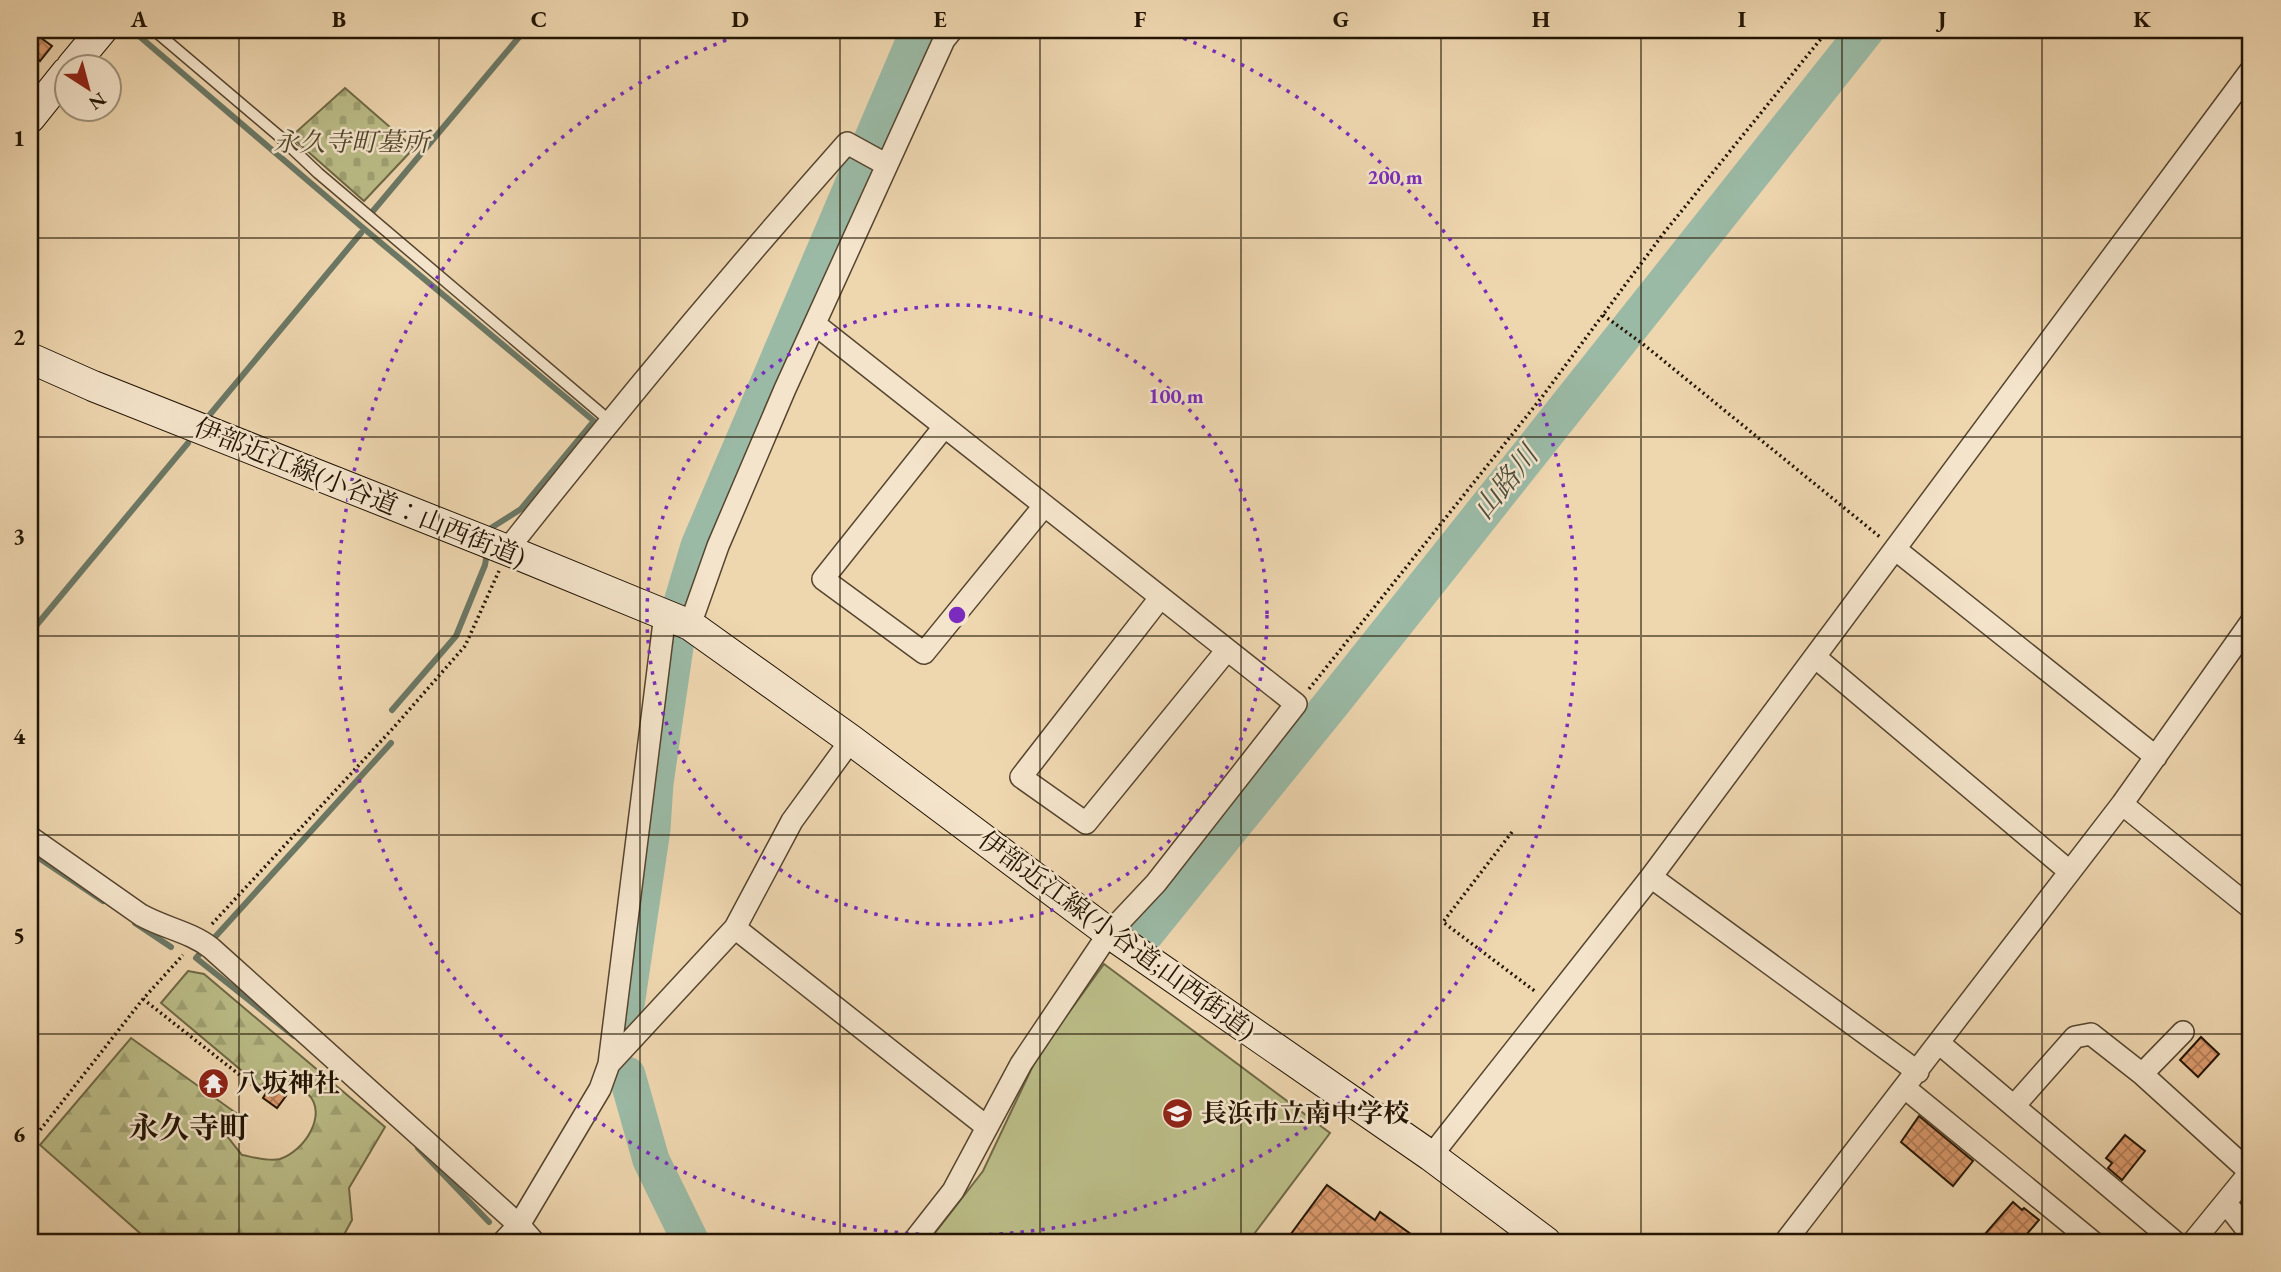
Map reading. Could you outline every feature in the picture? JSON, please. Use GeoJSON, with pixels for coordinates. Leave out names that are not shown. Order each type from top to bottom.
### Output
{"type":"FeatureCollection","features":[{"type":"Feature","properties":{"kind":"main road"},"geometry":{"type":"LineString","coordinates":[[84,52],[102,30]]}},
{"type":"Feature","properties":{"kind":"main road"},"geometry":{"type":"LineString","coordinates":[[30,118],[52,90]]}},
{"type":"Feature","properties":{"kind":"main road","name":"伊部近江線(小谷道：山西街道)"},"geometry":{"type":"LineString","coordinates":[[30,358],[93,386],[675,618]]}},
{"type":"Feature","properties":{"kind":"main road","name":"伊部近江線(小谷道;山西街道)"},"geometry":{"type":"LineString","coordinates":[[675,618],[850,740],[1109,933],[1431,1156],[1546,1242]]}},
{"type":"Feature","properties":{"kind":"street"},"geometry":{"type":"LineString","coordinates":[[503,1242],[519,1225],[600,1089],[609,1064],[675,618],[718,546],[785,389],[887,165],[944,40],[953,30]]}},
{"type":"Feature","properties":{"kind":"street"},"geometry":{"type":"LineString","coordinates":[[1431,1156],[1651,877],[2251,71]]}},
{"type":"Feature","properties":{"kind":"street"},"geometry":{"type":"LineString","coordinates":[[507,550],[751,251],[847,143],[887,165]]}},
{"type":"Feature","properties":{"kind":"street"},"geometry":{"type":"LineString","coordinates":[[816,325],[1296,704],[1156,883],[1109,933],[1021,1064],[953,1191],[913,1242]]}},
{"type":"Feature","properties":{"kind":"street"},"geometry":{"type":"LineString","coordinates":[[944,427],[823,579],[924,653],[1044,506]]}},
{"type":"Feature","properties":{"kind":"street"},"geometry":{"type":"LineString","coordinates":[[1895,549],[2156,757]]}},
{"type":"Feature","properties":{"kind":"street"},"geometry":{"type":"LineString","coordinates":[[1160,598],[1021,777],[1086,823],[1227,650]]}},
{"type":"Feature","properties":{"kind":"street"},"geometry":{"type":"LineString","coordinates":[[1785,1242],[1940,1044],[2122,804],[2251,622]]}},
{"type":"Feature","properties":{"kind":"street"},"geometry":{"type":"LineString","coordinates":[[1815,657],[2069,871]]}},
{"type":"Feature","properties":{"kind":"street"},"geometry":{"type":"LineString","coordinates":[[609,1064],[735,928],[792,821],[850,740]]}},
{"type":"Feature","properties":{"kind":"street"},"geometry":{"type":"LineString","coordinates":[[2122,804],[2251,908]]}},
{"type":"Feature","properties":{"kind":"street"},"geometry":{"type":"LineString","coordinates":[[30,837],[141,915],[156,924],[204,943],[519,1225],[534,1242]]}},
{"type":"Feature","properties":{"kind":"street"},"geometry":{"type":"LineString","coordinates":[[1651,877],[1912,1080],[2093,1242]]}},
{"type":"Feature","properties":{"kind":"street"},"geometry":{"type":"LineString","coordinates":[[735,928],[987,1127]]}},
{"type":"Feature","properties":{"kind":"street"},"geometry":{"type":"LineString","coordinates":[[2142,1074],[2183,1032]]}},
{"type":"Feature","properties":{"kind":"street"},"geometry":{"type":"LineString","coordinates":[[2014,1106],[2075,1037],[2091,1034],[2142,1074],[2251,1171],[2193,1242]]}},
{"type":"Feature","properties":{"kind":"street"},"geometry":{"type":"LineString","coordinates":[[1940,1044],[2175,1242]]}},
{"type":"Feature","properties":{"kind":"street"},"geometry":{"type":"LineString","coordinates":[[2226,1203],[2251,1235]]}},
{"type":"Feature","properties":{"kind":"lane"},"geometry":{"type":"LineString","coordinates":[[154,30],[610,421]]}},
{"type":"Feature","properties":{"kind":"path"},"geometry":{"type":"LineString","coordinates":[[1296,704],[1542,397],[1663,234],[1828,30]]}},
{"type":"Feature","properties":{"kind":"path"},"geometry":{"type":"LineString","coordinates":[[2240,30],[2251,38]]}},
{"type":"Feature","properties":{"kind":"path"},"geometry":{"type":"LineString","coordinates":[[1603,315],[1643,344],[1895,549]]}},
{"type":"Feature","properties":{"kind":"path"},"geometry":{"type":"LineString","coordinates":[[30,1143],[143,999],[204,943],[465,646],[507,550]]}},
{"type":"Feature","properties":{"kind":"path"},"geometry":{"type":"LineString","coordinates":[[1512,832],[1443,922],[1551,1004]]}},
{"type":"Feature","properties":{"kind":"path"},"geometry":{"type":"LineString","coordinates":[[143,999],[256,1087]]}},
{"type":"Feature","properties":{"kind":"green space","name":"永久寺町墓所"},"geometry":{"type":"Polygon","coordinates":[[[345,88],[414,148],[364,201],[297,142],[294,134],[345,88]]]}},
{"type":"Feature","properties":{"kind":"green space","name":"長浜市立南中学校"},"geometry":{"type":"Polygon","coordinates":[[[1104,964],[1330,1133],[1248,1242],[928,1242],[983,1171],[1038,1055],[1104,964]]]}},
{"type":"Feature","properties":{"kind":"green space","name":"八坂神社"},"geometry":{"type":"Polygon","coordinates":[[[188,971],[204,974],[385,1127],[349,1188],[352,1220],[340,1242],[150,1242],[40,1145],[131,1038],[236,1113],[227,1136],[242,1155],[276,1160],[289,1155],[305,1141],[316,1112],[314,1103],[305,1091],[275,1074],[260,1086],[161,1003],[188,971]]]}},
{"type":"Feature","properties":{"kind":"building"},"geometry":{"type":"Polygon","coordinates":[[[30,30],[52,46],[40,61],[30,52],[30,30]]]}},
{"type":"Feature","properties":{"kind":"building"},"geometry":{"type":"Polygon","coordinates":[[[2201,1037],[2219,1054],[2198,1077],[2180,1060],[2201,1037]]]}},
{"type":"Feature","properties":{"kind":"building"},"geometry":{"type":"Polygon","coordinates":[[[271,1085],[286,1096],[277,1108],[263,1098],[271,1085]]]}},
{"type":"Feature","properties":{"kind":"building"},"geometry":{"type":"Polygon","coordinates":[[[1919,1116],[1973,1161],[1953,1186],[1901,1142],[1919,1116]]]}},
{"type":"Feature","properties":{"kind":"building"},"geometry":{"type":"Polygon","coordinates":[[[2125,1135],[2145,1151],[2122,1180],[2108,1168],[2112,1163],[2106,1158],[2125,1135]]]}},
{"type":"Feature","properties":{"kind":"building"},"geometry":{"type":"Polygon","coordinates":[[[1327,1185],[1375,1220],[1380,1212],[1422,1242],[1285,1242],[1327,1185]]]}},
{"type":"Feature","properties":{"kind":"building"},"geometry":{"type":"Polygon","coordinates":[[[2013,1202],[2039,1220],[2020,1242],[1978,1242],[2013,1202]]]}},
{"type":"Feature","properties":{"kind":"waterway"},"geometry":{"type":"LineString","coordinates":[[132,30],[594,421],[521,509],[491,528],[490,535]]}},
{"type":"Feature","properties":{"kind":"waterway"},"geometry":{"type":"LineString","coordinates":[[373,211],[525,30]]}},
{"type":"Feature","properties":{"kind":"waterway"},"geometry":{"type":"LineString","coordinates":[[625,1012],[681,606],[699,546],[919,30]]}},
{"type":"Feature","properties":{"kind":"waterway","name":"山路川"},"geometry":{"type":"LineString","coordinates":[[1145,934],[1332,703],[1866,30]]}},
{"type":"Feature","properties":{"kind":"waterway"},"geometry":{"type":"LineString","coordinates":[[207,418],[361,233]]}},
{"type":"Feature","properties":{"kind":"waterway"},"geometry":{"type":"LineString","coordinates":[[30,633],[188,443]]}},
{"type":"Feature","properties":{"kind":"waterway"},"geometry":{"type":"LineString","coordinates":[[392,710],[456,636],[485,565],[487,553]]}},
{"type":"Feature","properties":{"kind":"waterway"},"geometry":{"type":"LineString","coordinates":[[294,1036],[196,958],[391,743]]}},
{"type":"Feature","properties":{"kind":"waterway"},"geometry":{"type":"LineString","coordinates":[[30,852],[103,901]]}},
{"type":"Feature","properties":{"kind":"waterway"},"geometry":{"type":"LineString","coordinates":[[135,923],[171,947]]}},
{"type":"Feature","properties":{"kind":"waterway"},"geometry":{"type":"LineString","coordinates":[[627,1075],[651,1160],[691,1242]]}},
{"type":"Feature","properties":{"kind":"waterway"},"geometry":{"type":"LineString","coordinates":[[418,1148],[489,1222]]}},
{"type":"Feature","properties":{"kind":"place","name":"八坂神社"},"geometry":{"type":"Point","coordinates":[213,1083]}},
{"type":"Feature","properties":{"kind":"place","name":"長浜市立南中学校"},"geometry":{"type":"Point","coordinates":[1178,1113]}},
{"type":"Feature","properties":{"kind":"district","name":"永久寺町"},"geometry":{"type":"Point","coordinates":[189,1128]}}]}
